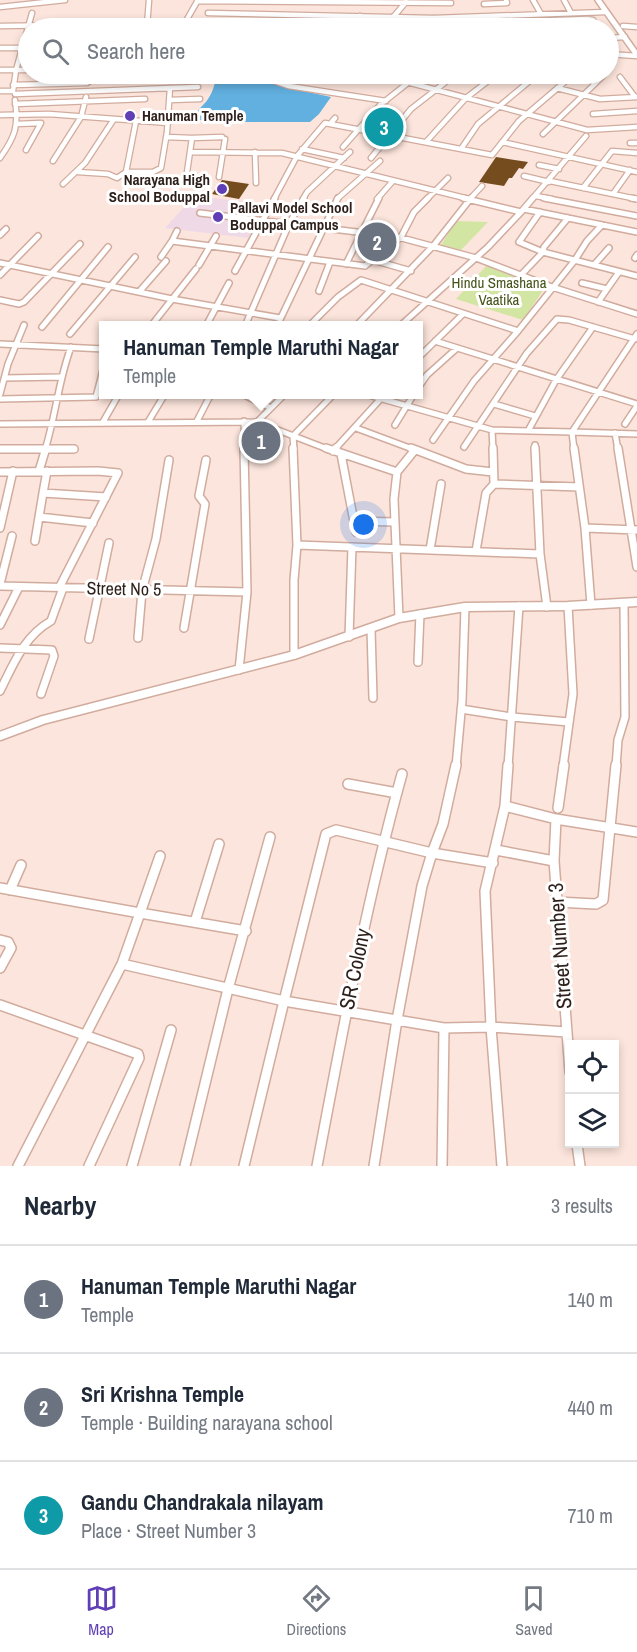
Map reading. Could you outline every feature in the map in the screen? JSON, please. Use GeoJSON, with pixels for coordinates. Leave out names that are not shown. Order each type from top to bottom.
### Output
{"type":"FeatureCollection","features":[{"type":"Feature","properties":{"kind":"street"},"geometry":{"type":"LineString","coordinates":[[7,0],[9,8]]}},
{"type":"Feature","properties":{"kind":"street"},"geometry":{"type":"LineString","coordinates":[[0,7],[9,8],[42,1],[65,0]]}},
{"type":"Feature","properties":{"kind":"street"},"geometry":{"type":"LineString","coordinates":[[148,18],[149,0]]}},
{"type":"Feature","properties":{"kind":"street"},"geometry":{"type":"LineString","coordinates":[[187,18],[197,0],[451,2],[454,17]]}},
{"type":"Feature","properties":{"kind":"street"},"geometry":{"type":"LineString","coordinates":[[533,0],[541,14]]}},
{"type":"Feature","properties":{"kind":"street"},"geometry":{"type":"LineString","coordinates":[[564,0],[571,13]]}},
{"type":"Feature","properties":{"kind":"street"},"geometry":{"type":"LineString","coordinates":[[598,0],[610,18]]}},
{"type":"Feature","properties":{"kind":"street"},"geometry":{"type":"LineString","coordinates":[[603,0],[617,18]]}},
{"type":"Feature","properties":{"kind":"street"},"geometry":{"type":"LineString","coordinates":[[395,17],[406,2]]}},
{"type":"Feature","properties":{"kind":"street"},"geometry":{"type":"LineString","coordinates":[[484,4],[508,4]]}},
{"type":"Feature","properties":{"kind":"street"},"geometry":{"type":"LineString","coordinates":[[208,12],[434,18],[606,12]]}},
{"type":"Feature","properties":{"kind":"street"},"geometry":{"type":"LineString","coordinates":[[30,18],[32,13]]}},
{"type":"Feature","properties":{"kind":"street"},"geometry":{"type":"LineString","coordinates":[[619,21],[637,47]]}},
{"type":"Feature","properties":{"kind":"street"},"geometry":{"type":"LineString","coordinates":[[0,26],[18,25]]}},
{"type":"Feature","properties":{"kind":"street"},"geometry":{"type":"LineString","coordinates":[[623,26],[637,27]]}},
{"type":"Feature","properties":{"kind":"street"},"geometry":{"type":"LineString","coordinates":[[619,30],[637,55]]}},
{"type":"Feature","properties":{"kind":"street"},"geometry":{"type":"LineString","coordinates":[[619,37],[624,37]]}},
{"type":"Feature","properties":{"kind":"street"},"geometry":{"type":"LineString","coordinates":[[0,48],[18,48]]}},
{"type":"Feature","properties":{"kind":"street"},"geometry":{"type":"LineString","coordinates":[[619,54],[637,55]]}},
{"type":"Feature","properties":{"kind":"street"},"geometry":{"type":"LineString","coordinates":[[1,158],[14,138],[17,124],[13,85],[18,64]]}},
{"type":"Feature","properties":{"kind":"street"},"geometry":{"type":"LineString","coordinates":[[0,70],[16,70]]}},
{"type":"Feature","properties":{"kind":"street"},"geometry":{"type":"LineString","coordinates":[[620,76],[636,97]]}},
{"type":"Feature","properties":{"kind":"street"},"geometry":{"type":"LineString","coordinates":[[13,85],[50,84]]}},
{"type":"Feature","properties":{"kind":"street"},"geometry":{"type":"LineString","coordinates":[[53,161],[81,117],[87,84]]}},
{"type":"Feature","properties":{"kind":"street"},"geometry":{"type":"LineString","coordinates":[[283,84],[386,101]]}},
{"type":"Feature","properties":{"kind":"street"},"geometry":{"type":"LineString","coordinates":[[343,147],[386,101],[406,84]]}},
{"type":"Feature","properties":{"kind":"street"},"geometry":{"type":"LineString","coordinates":[[411,84],[587,130],[637,127]]}},
{"type":"Feature","properties":{"kind":"street"},"geometry":{"type":"LineString","coordinates":[[371,158],[411,108],[444,84]]}},
{"type":"Feature","properties":{"kind":"street"},"geometry":{"type":"LineString","coordinates":[[426,142],[466,98],[484,84]]}},
{"type":"Feature","properties":{"kind":"street"},"geometry":{"type":"LineString","coordinates":[[461,149],[478,124],[526,84]]}},
{"type":"Feature","properties":{"kind":"street"},"geometry":{"type":"LineString","coordinates":[[236,271],[297,156],[325,123],[492,155],[528,113],[562,84]]}},
{"type":"Feature","properties":{"kind":"street"},"geometry":{"type":"LineString","coordinates":[[543,134],[595,84]]}},
{"type":"Feature","properties":{"kind":"street"},"geometry":{"type":"LineString","coordinates":[[0,91],[14,93],[198,87]]}},
{"type":"Feature","properties":{"kind":"street"},"geometry":{"type":"LineString","coordinates":[[15,104],[106,100],[144,101],[146,88]]}},
{"type":"Feature","properties":{"kind":"street"},"geometry":{"type":"LineString","coordinates":[[78,172],[108,174],[117,178],[126,172],[153,172],[159,169],[168,123],[170,88]]}},
{"type":"Feature","properties":{"kind":"street"},"geometry":{"type":"LineString","coordinates":[[557,88],[600,99],[636,97]]}},
{"type":"Feature","properties":{"kind":"street"},"geometry":{"type":"LineString","coordinates":[[170,100],[200,99]]}},
{"type":"Feature","properties":{"kind":"street"},"geometry":{"type":"LineString","coordinates":[[105,109],[106,100]]}},
{"type":"Feature","properties":{"kind":"street"},"geometry":{"type":"LineString","coordinates":[[593,114],[637,111]]}},
{"type":"Feature","properties":{"kind":"street"},"geometry":{"type":"LineString","coordinates":[[0,115],[49,114],[168,123]]}},
{"type":"Feature","properties":{"kind":"street"},"geometry":{"type":"LineString","coordinates":[[26,150],[41,123],[49,114]]}},
{"type":"Feature","properties":{"kind":"street"},"geometry":{"type":"LineString","coordinates":[[330,124],[335,118]]}},
{"type":"Feature","properties":{"kind":"street"},"geometry":{"type":"LineString","coordinates":[[63,184],[78,172],[114,119]]}},
{"type":"Feature","properties":{"kind":"street"},"geometry":{"type":"LineString","coordinates":[[126,172],[136,121]]}},
{"type":"Feature","properties":{"kind":"street"},"geometry":{"type":"LineString","coordinates":[[17,124],[41,123]]}},
{"type":"Feature","properties":{"kind":"street"},"geometry":{"type":"LineString","coordinates":[[405,321],[476,258],[523,211],[586,136]]}},
{"type":"Feature","properties":{"kind":"street"},"geometry":{"type":"LineString","coordinates":[[166,137],[224,138],[219,177]]}},
{"type":"Feature","properties":{"kind":"street"},"geometry":{"type":"LineString","coordinates":[[186,179],[192,138]]}},
{"type":"Feature","properties":{"kind":"street"},"geometry":{"type":"LineString","coordinates":[[502,142],[637,172]]}},
{"type":"Feature","properties":{"kind":"street"},"geometry":{"type":"LineString","coordinates":[[630,143],[637,143]]}},
{"type":"Feature","properties":{"kind":"street"},"geometry":{"type":"LineString","coordinates":[[302,149],[344,158]]}},
{"type":"Feature","properties":{"kind":"street"},"geometry":{"type":"LineString","coordinates":[[583,188],[614,150],[637,153]]}},
{"type":"Feature","properties":{"kind":"street"},"geometry":{"type":"LineString","coordinates":[[190,152],[255,152],[297,156],[469,200],[637,232]]}},
{"type":"Feature","properties":{"kind":"street"},"geometry":{"type":"LineString","coordinates":[[255,152],[256,183]]}},
{"type":"Feature","properties":{"kind":"street"},"geometry":{"type":"LineString","coordinates":[[248,321],[289,224],[307,192],[350,152]]}},
{"type":"Feature","properties":{"kind":"street"},"geometry":{"type":"LineString","coordinates":[[279,321],[338,197],[380,161]]}},
{"type":"Feature","properties":{"kind":"street"},"geometry":{"type":"LineString","coordinates":[[539,165],[559,170]]}},
{"type":"Feature","properties":{"kind":"street"},"geometry":{"type":"LineString","coordinates":[[613,194],[630,170]]}},
{"type":"Feature","properties":{"kind":"street"},"geometry":{"type":"LineString","coordinates":[[524,176],[637,199]]}},
{"type":"Feature","properties":{"kind":"street"},"geometry":{"type":"LineString","coordinates":[[172,241],[362,267],[401,237],[414,212],[448,178]]}},
{"type":"Feature","properties":{"kind":"street"},"geometry":{"type":"LineString","coordinates":[[346,264],[374,203],[393,181]]}},
{"type":"Feature","properties":{"kind":"street"},"geometry":{"type":"LineString","coordinates":[[361,321],[411,271],[482,186]]}},
{"type":"Feature","properties":{"kind":"street"},"geometry":{"type":"LineString","coordinates":[[536,196],[637,216]]}},
{"type":"Feature","properties":{"kind":"street"},"geometry":{"type":"LineString","coordinates":[[540,212],[519,242],[522,245],[637,276]]}},
{"type":"Feature","properties":{"kind":"street"},"geometry":{"type":"LineString","coordinates":[[200,213],[401,237],[476,258],[598,302],[636,311]]}},
{"type":"Feature","properties":{"kind":"street"},"geometry":{"type":"LineString","coordinates":[[521,275],[543,252],[544,247],[568,218]]}},
{"type":"Feature","properties":{"kind":"street"},"geometry":{"type":"LineString","coordinates":[[433,440],[492,360],[518,331],[575,260],[587,241],[602,225]]}},
{"type":"Feature","properties":{"kind":"street"},"geometry":{"type":"LineString","coordinates":[[0,235],[6,230]]}},
{"type":"Feature","properties":{"kind":"street"},"geometry":{"type":"LineString","coordinates":[[140,292],[164,259],[177,231]]}},
{"type":"Feature","properties":{"kind":"street"},"geometry":{"type":"LineString","coordinates":[[0,274],[38,236]]}},
{"type":"Feature","properties":{"kind":"street"},"geometry":{"type":"LineString","coordinates":[[156,321],[198,267],[216,236]]}},
{"type":"Feature","properties":{"kind":"street"},"geometry":{"type":"LineString","coordinates":[[0,307],[3,300],[19,304],[24,302],[49,273],[80,244]]}},
{"type":"Feature","properties":{"kind":"street"},"geometry":{"type":"LineString","coordinates":[[42,327],[108,247]]}},
{"type":"Feature","properties":{"kind":"street"},"geometry":{"type":"LineString","coordinates":[[594,265],[609,248]]}},
{"type":"Feature","properties":{"kind":"street"},"geometry":{"type":"LineString","coordinates":[[70,334],[135,257]]}},
{"type":"Feature","properties":{"kind":"street"},"geometry":{"type":"LineString","coordinates":[[373,260],[411,271]]}},
{"type":"Feature","properties":{"kind":"street"},"geometry":{"type":"LineString","coordinates":[[319,291],[330,262]]}},
{"type":"Feature","properties":{"kind":"street"},"geometry":{"type":"LineString","coordinates":[[0,263],[172,299],[280,318]]}},
{"type":"Feature","properties":{"kind":"street"},"geometry":{"type":"LineString","coordinates":[[598,302],[619,272]]}},
{"type":"Feature","properties":{"kind":"street"},"geometry":{"type":"LineString","coordinates":[[314,321],[338,297],[361,280],[424,303],[518,331]]}},
{"type":"Feature","properties":{"kind":"street"},"geometry":{"type":"LineString","coordinates":[[208,321],[229,283]]}},
{"type":"Feature","properties":{"kind":"street"},"geometry":{"type":"LineString","coordinates":[[582,283],[607,289]]}},
{"type":"Feature","properties":{"kind":"street"},"geometry":{"type":"LineString","coordinates":[[423,353],[463,314]]}},
{"type":"Feature","properties":{"kind":"street"},"geometry":{"type":"LineString","coordinates":[[464,447],[526,353],[557,320],[569,320],[636,338],[597,392],[572,432],[585,528],[591,605]]}},
{"type":"Feature","properties":{"kind":"street"},"geometry":{"type":"LineString","coordinates":[[0,394],[8,364],[24,325]]}},
{"type":"Feature","properties":{"kind":"street"},"geometry":{"type":"LineString","coordinates":[[528,431],[556,380],[593,327]]}},
{"type":"Feature","properties":{"kind":"street"},"geometry":{"type":"LineString","coordinates":[[435,341],[637,405],[625,424]]}},
{"type":"Feature","properties":{"kind":"street"},"geometry":{"type":"LineString","coordinates":[[0,344],[99,349]]}},
{"type":"Feature","properties":{"kind":"street"},"geometry":{"type":"LineString","coordinates":[[35,541],[43,493],[46,449],[53,423],[60,377],[71,347]]}},
{"type":"Feature","properties":{"kind":"street"},"geometry":{"type":"LineString","coordinates":[[423,381],[456,349]]}},
{"type":"Feature","properties":{"kind":"street"},"geometry":{"type":"LineString","coordinates":[[5,378],[60,377]]}},
{"type":"Feature","properties":{"kind":"street"},"geometry":{"type":"LineString","coordinates":[[0,399],[96,397],[99,385]]}},
{"type":"Feature","properties":{"kind":"street"},"geometry":{"type":"LineString","coordinates":[[103,422],[116,399]]}},
{"type":"Feature","properties":{"kind":"street"},"geometry":{"type":"LineString","coordinates":[[148,422],[162,399]]}},
{"type":"Feature","properties":{"kind":"street"},"geometry":{"type":"LineString","coordinates":[[197,421],[208,399]]}},
{"type":"Feature","properties":{"kind":"street"},"geometry":{"type":"LineString","coordinates":[[253,399],[272,408]]}},
{"type":"Feature","properties":{"kind":"street"},"geometry":{"type":"LineString","coordinates":[[257,422],[280,399]]}},
{"type":"Feature","properties":{"kind":"street"},"geometry":{"type":"LineString","coordinates":[[294,655],[294,580],[297,545],[293,436],[329,399]]}},
{"type":"Feature","properties":{"kind":"street"},"geometry":{"type":"LineString","coordinates":[[333,451],[381,399]]}},
{"type":"Feature","properties":{"kind":"street"},"geometry":{"type":"LineString","coordinates":[[388,399],[492,430],[637,434]]}},
{"type":"Feature","properties":{"kind":"street"},"geometry":{"type":"LineString","coordinates":[[395,425],[411,399]]}},
{"type":"Feature","properties":{"kind":"street"},"geometry":{"type":"LineString","coordinates":[[494,404],[535,416]]}},
{"type":"Feature","properties":{"kind":"street"},"geometry":{"type":"LineString","coordinates":[[239,670],[247,592],[244,421]]}},
{"type":"Feature","properties":{"kind":"street"},"geometry":{"type":"LineString","coordinates":[[0,424],[257,422],[341,454],[397,472]]}},
{"type":"Feature","properties":{"kind":"street"},"geometry":{"type":"LineString","coordinates":[[356,428],[466,469],[493,472]]}},
{"type":"Feature","properties":{"kind":"street"},"geometry":{"type":"LineString","coordinates":[[476,551],[486,493],[494,484],[492,430]]}},
{"type":"Feature","properties":{"kind":"street"},"geometry":{"type":"LineString","coordinates":[[615,433],[634,530],[637,567]]}},
{"type":"Feature","properties":{"kind":"street"},"geometry":{"type":"LineString","coordinates":[[536,445],[540,554],[547,607]]}},
{"type":"Feature","properties":{"kind":"street"},"geometry":{"type":"LineString","coordinates":[[0,450],[74,449]]}},
{"type":"Feature","properties":{"kind":"street"},"geometry":{"type":"LineString","coordinates":[[399,618],[394,522],[397,472],[414,451]]}},
{"type":"Feature","properties":{"kind":"street"},"geometry":{"type":"LineString","coordinates":[[341,454],[356,532]]}},
{"type":"Feature","properties":{"kind":"street"},"geometry":{"type":"LineString","coordinates":[[138,638],[142,591],[156,539],[169,460]]}},
{"type":"Feature","properties":{"kind":"street"},"geometry":{"type":"LineString","coordinates":[[184,628],[188,590],[199,549],[205,504],[199,496],[206,460]]}},
{"type":"Feature","properties":{"kind":"street"},"geometry":{"type":"LineString","coordinates":[[0,528],[13,471]]}},
{"type":"Feature","properties":{"kind":"street"},"geometry":{"type":"LineString","coordinates":[[0,472],[98,471],[118,474],[61,588],[51,621],[38,628],[22,648],[0,691]]}},
{"type":"Feature","properties":{"kind":"street"},"geometry":{"type":"LineString","coordinates":[[430,550],[441,484]]}},
{"type":"Feature","properties":{"kind":"street"},"geometry":{"type":"LineString","coordinates":[[494,484],[536,487],[579,486]]}},
{"type":"Feature","properties":{"kind":"street"},"geometry":{"type":"LineString","coordinates":[[43,493],[106,497]]}},
{"type":"Feature","properties":{"kind":"street"},"geometry":{"type":"LineString","coordinates":[[39,517],[93,523]]}},
{"type":"Feature","properties":{"kind":"street"},"geometry":{"type":"LineString","coordinates":[[354,521],[394,522]]}},
{"type":"Feature","properties":{"kind":"street"},"geometry":{"type":"LineString","coordinates":[[585,528],[634,530]]}},
{"type":"Feature","properties":{"kind":"street"},"geometry":{"type":"LineString","coordinates":[[0,585],[12,536]]}},
{"type":"Feature","properties":{"kind":"street"},"geometry":{"type":"LineString","coordinates":[[89,639],[109,543]]}},
{"type":"Feature","properties":{"kind":"street"},"geometry":{"type":"LineString","coordinates":[[297,545],[540,554]]}},
{"type":"Feature","properties":{"kind":"street"},"geometry":{"type":"LineString","coordinates":[[349,637],[352,547]]}},
{"type":"Feature","properties":{"kind":"street","name":"Street No 5"},"geometry":{"type":"LineString","coordinates":[[0,585],[142,591],[247,592]]}},
{"type":"Feature","properties":{"kind":"street"},"geometry":{"type":"LineString","coordinates":[[0,625],[19,586]]}},
{"type":"Feature","properties":{"kind":"street"},"geometry":{"type":"LineString","coordinates":[[0,736],[43,720],[294,655],[399,618],[465,608],[547,607],[637,602]]}},
{"type":"Feature","properties":{"kind":"street"},"geometry":{"type":"LineString","coordinates":[[557,902],[596,904],[603,900],[612,828],[618,740],[625,717],[624,604]]}},
{"type":"Feature","properties":{"kind":"street"},"geometry":{"type":"LineString","coordinates":[[502,1166],[491,1027],[485,891],[505,806],[519,606]]}},
{"type":"Feature","properties":{"kind":"street"},"geometry":{"type":"LineString","coordinates":[[558,808],[573,694],[568,606]]}},
{"type":"Feature","properties":{"kind":"street"},"geometry":{"type":"LineString","coordinates":[[374,1166],[397,1020],[422,886],[438,840],[454,777],[461,709],[465,608]]}},
{"type":"Feature","properties":{"kind":"street"},"geometry":{"type":"LineString","coordinates":[[418,663],[420,614]]}},
{"type":"Feature","properties":{"kind":"street"},"geometry":{"type":"LineString","coordinates":[[370,629],[373,698]]}},
{"type":"Feature","properties":{"kind":"street"},"geometry":{"type":"LineString","coordinates":[[0,648],[52,650],[54,653],[41,694]]}},
{"type":"Feature","properties":{"kind":"street"},"geometry":{"type":"LineString","coordinates":[[461,709],[512,717],[569,722]]}},
{"type":"Feature","properties":{"kind":"street","name":"SR Colony"},"geometry":{"type":"LineString","coordinates":[[317,1166],[346,1011],[383,843],[402,774]]}},
{"type":"Feature","properties":{"kind":"street"},"geometry":{"type":"LineString","coordinates":[[348,784],[397,794]]}},
{"type":"Feature","properties":{"kind":"street"},"geometry":{"type":"LineString","coordinates":[[505,806],[556,819],[637,832]]}},
{"type":"Feature","properties":{"kind":"street","name":"Street Number 3"},"geometry":{"type":"LineString","coordinates":[[556,819],[554,861],[568,1040]]}},
{"type":"Feature","properties":{"kind":"street"},"geometry":{"type":"LineString","coordinates":[[244,1166],[326,834],[336,830],[383,843],[493,863]]}},
{"type":"Feature","properties":{"kind":"street"},"geometry":{"type":"LineString","coordinates":[[185,1166],[228,989],[246,931],[270,837]]}},
{"type":"Feature","properties":{"kind":"street"},"geometry":{"type":"LineString","coordinates":[[195,922],[219,844]]}},
{"type":"Feature","properties":{"kind":"street"},"geometry":{"type":"LineString","coordinates":[[496,850],[554,861]]}},
{"type":"Feature","properties":{"kind":"street"},"geometry":{"type":"LineString","coordinates":[[18,1166],[122,964],[160,855]]}},
{"type":"Feature","properties":{"kind":"street"},"geometry":{"type":"LineString","coordinates":[[21,865],[5,889],[246,931]]}},
{"type":"Feature","properties":{"kind":"street"},"geometry":{"type":"LineString","coordinates":[[0,940],[8,942],[10,948],[0,968]]}},
{"type":"Feature","properties":{"kind":"street"},"geometry":{"type":"LineString","coordinates":[[122,964],[284,1001],[444,1028],[491,1027],[567,1032]]}},
{"type":"Feature","properties":{"kind":"street"},"geometry":{"type":"LineString","coordinates":[[0,1005],[136,1052],[139,1056],[88,1166]]}},
{"type":"Feature","properties":{"kind":"street"},"geometry":{"type":"LineString","coordinates":[[442,1166],[444,1028]]}},
{"type":"Feature","properties":{"kind":"street"},"geometry":{"type":"LineString","coordinates":[[132,1166],[171,1029]]}},
{"type":"Feature","properties":{"kind":"street"},"geometry":{"type":"LineString","coordinates":[[578,1148],[580,1166]]}},
{"type":"Feature","properties":{"kind":"shaded area","name":"Pallavi Model School Boduppal Campus"},"geometry":{"type":"Polygon","coordinates":[[[194,196],[267,205],[248,238],[165,228],[194,196]]]}},
{"type":"Feature","properties":{"kind":"green space"},"geometry":{"type":"Polygon","coordinates":[[[456,221],[488,222],[461,250],[441,245],[456,221]]]}},
{"type":"Feature","properties":{"kind":"green space","name":"Hindu Smashana Vaatika"},"geometry":{"type":"Polygon","coordinates":[[[487,265],[544,289],[523,320],[456,299],[487,265]]]}},
{"type":"Feature","properties":{"kind":"water"},"geometry":{"type":"Polygon","coordinates":[[[215,84],[276,84],[331,97],[310,122],[214,122],[194,119],[215,84]]]}},
{"type":"Feature","properties":{"kind":"building"},"geometry":{"type":"Polygon","coordinates":[[[496,157],[528,162],[523,169],[519,168],[512,178],[509,178],[504,186],[479,182],[496,157]]]}},
{"type":"Feature","properties":{"kind":"building","name":"Narayana High School Boduppal"},"geometry":{"type":"Polygon","coordinates":[[[222,180],[249,184],[239,199],[212,194],[222,180]]]}},
{"type":"Feature","properties":{"kind":"place","name":"Hanuman Temple"},"geometry":{"type":"Point","coordinates":[130,116]}},
{"type":"Feature","properties":{"kind":"place","name":"Gandu Chandrakala nilayam"},"geometry":{"type":"Point","coordinates":[384,127]}},
{"type":"Feature","properties":{"kind":"place","name":"Narayana High School Boduppal"},"geometry":{"type":"Point","coordinates":[222,189]}},
{"type":"Feature","properties":{"kind":"place","name":"Pallavi Model School Boduppal Campus"},"geometry":{"type":"Point","coordinates":[218,217]}},
{"type":"Feature","properties":{"kind":"place","name":"Sri Krishna Temple"},"geometry":{"type":"Point","coordinates":[377,242]}},
{"type":"Feature","properties":{"kind":"place","name":"Hanuman Temple Maruthi Nagar"},"geometry":{"type":"Point","coordinates":[261,441]}}]}
